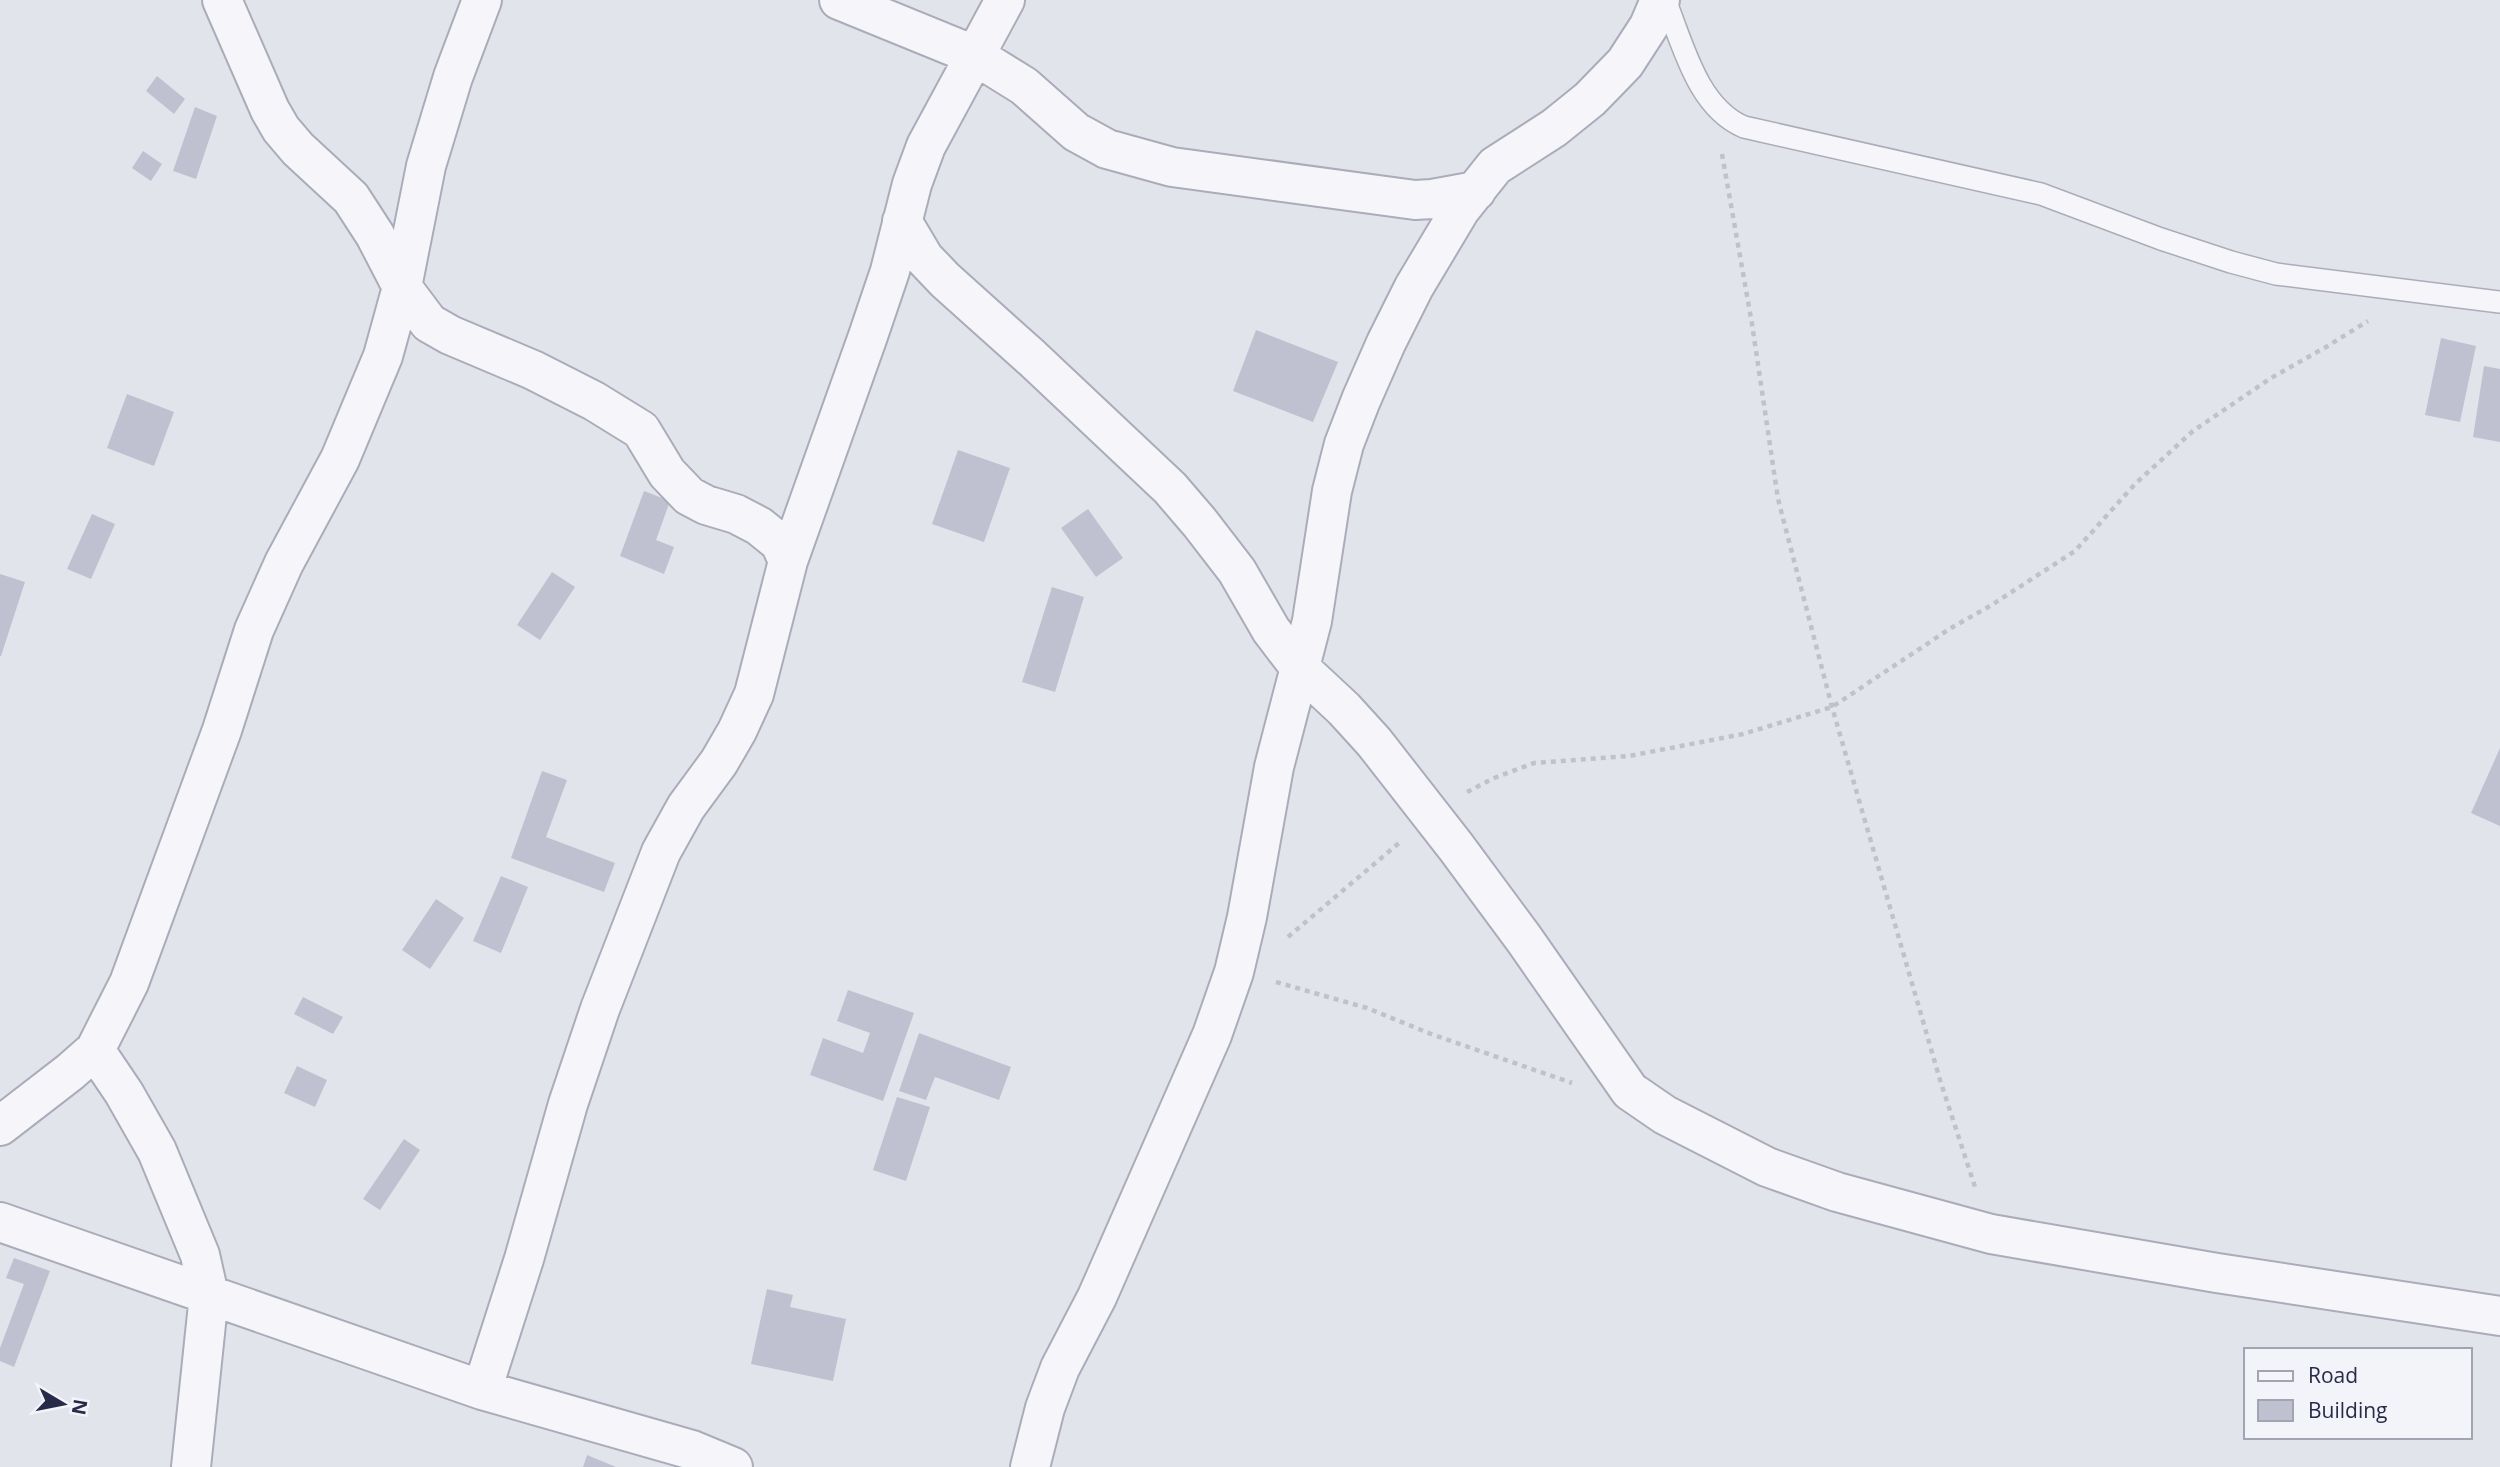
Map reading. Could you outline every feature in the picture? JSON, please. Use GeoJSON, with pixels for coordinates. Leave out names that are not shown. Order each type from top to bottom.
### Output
{"type":"FeatureCollection","features":[{"type":"Feature","properties":{"kind":"street"},"geometry":{"type":"LineString","coordinates":[[222,0],[270,110],[281,129],[351,198],[375,235],[402,287],[429,323],[533,370],[594,401],[641,430],[667,472],[690,496],[705,505],[736,514],[759,526],[780,543],[788,561]]}},
{"type":"Feature","properties":{"kind":"street"},"geometry":{"type":"LineString","coordinates":[[0,1126],[95,1050],[129,983],[222,730],[254,630],[284,563],[355,428],[383,356],[402,287],[426,166],[453,77],[482,0]]}},
{"type":"Feature","properties":{"kind":"street"},"geometry":{"type":"LineString","coordinates":[[839,0],[974,55],[1024,86],[1076,132],[1107,149],[1172,167],[1415,200],[1476,191]]}},
{"type":"Feature","properties":{"kind":"street"},"geometry":{"type":"LineString","coordinates":[[482,1390],[524,1259],[568,1104],[600,1009],[661,852],[686,807],[719,762],[754,694],[788,561],[890,271],[902,221],[926,146],[1005,0]]}},
{"type":"Feature","properties":{"kind":"street"},"geometry":{"type":"LineString","coordinates":[[1030,1467],[1045,1408],[1060,1368],[1097,1297],[1212,1035],[1243,974],[1247,916],[1274,767],[1300,668],[1322,563],[1332,491],[1344,444],[1386,343],[1414,287],[1460,210],[1495,166],[1554,128],[1599,90],[1625,63],[1662,0]]}},
{"type":"Feature","properties":{"kind":"street"},"geometry":{"type":"LineString","coordinates":[[902,221],[924,258],[945,280],[1170,488],[1231,562],[1271,630],[1300,668],[1344,709],[1374,742],[1431,815],[1524,939],[1630,1091],[1665,1115],[1767,1167],[1837,1192],[1991,1234],[2217,1273],[2500,1316]]}},
{"type":"Feature","properties":{"kind":"street"},"geometry":{"type":"LineString","coordinates":[[95,1050],[124,1093],[157,1151],[200,1255],[209,1294],[191,1467]]}},
{"type":"Feature","properties":{"kind":"street"},"geometry":{"type":"LineString","coordinates":[[0,1222],[482,1390],[691,1459],[733,1467]]}},
{"type":"Feature","properties":{"kind":"lane"},"geometry":{"type":"LineString","coordinates":[[1662,0],[1707,97],[1721,114],[1744,127],[2041,194],[2161,239],[2276,274],[2500,302]]}},
{"type":"Feature","properties":{"kind":"path"},"geometry":{"type":"LineString","coordinates":[[1721,114],[1722,159],[1752,324],[1778,499],[1832,707],[1940,1080],[1991,1234]]}},
{"type":"Feature","properties":{"kind":"path"},"geometry":{"type":"LineString","coordinates":[[1243,974],[1431,815],[1494,778],[1534,763],[1629,756],[1743,734],[1832,707],[2075,551],[2135,484],[2193,431],[2271,377],[2326,348],[2375,316],[2405,290]]}},
{"type":"Feature","properties":{"kind":"path"},"geometry":{"type":"LineString","coordinates":[[1243,974],[1329,995],[1573,1083],[1630,1091]]}},
{"type":"Feature","properties":{"kind":"building"},"geometry":{"type":"Polygon","coordinates":[[[157,76],[185,99],[174,114],[146,91],[157,76]]]}},
{"type":"Feature","properties":{"kind":"building"},"geometry":{"type":"Polygon","coordinates":[[[195,107],[217,116],[196,179],[173,171],[195,107]]]}},
{"type":"Feature","properties":{"kind":"building"},"geometry":{"type":"Polygon","coordinates":[[[143,151],[162,164],[151,181],[132,168],[143,151]]]}},
{"type":"Feature","properties":{"kind":"building"},"geometry":{"type":"Polygon","coordinates":[[[1256,330],[1338,362],[1313,422],[1233,391],[1256,330]]]}},
{"type":"Feature","properties":{"kind":"building"},"geometry":{"type":"Polygon","coordinates":[[[2441,338],[2476,346],[2460,422],[2425,415],[2441,338]]]}},
{"type":"Feature","properties":{"kind":"building"},"geometry":{"type":"Polygon","coordinates":[[[2484,366],[2500,369],[2500,442],[2473,437],[2484,366]]]}},
{"type":"Feature","properties":{"kind":"building"},"geometry":{"type":"Polygon","coordinates":[[[127,394],[174,412],[154,466],[107,448],[127,394]]]}},
{"type":"Feature","properties":{"kind":"building"},"geometry":{"type":"Polygon","coordinates":[[[958,450],[1010,468],[984,542],[932,524],[958,450]]]}},
{"type":"Feature","properties":{"kind":"building"},"geometry":{"type":"Polygon","coordinates":[[[644,491],[670,501],[656,540],[674,547],[664,574],[620,556],[644,491]]]}},
{"type":"Feature","properties":{"kind":"building"},"geometry":{"type":"Polygon","coordinates":[[[1088,509],[1123,558],[1096,577],[1061,528],[1088,509]]]}},
{"type":"Feature","properties":{"kind":"building"},"geometry":{"type":"Polygon","coordinates":[[[92,514],[115,524],[91,579],[67,569],[92,514]]]}},
{"type":"Feature","properties":{"kind":"building"},"geometry":{"type":"Polygon","coordinates":[[[552,572],[575,587],[540,640],[517,625],[552,572]]]}},
{"type":"Feature","properties":{"kind":"building"},"geometry":{"type":"Polygon","coordinates":[[[0,574],[25,582],[1,656],[0,656],[0,574]]]}},
{"type":"Feature","properties":{"kind":"building"},"geometry":{"type":"Polygon","coordinates":[[[1052,587],[1084,597],[1055,692],[1022,682],[1052,587]]]}},
{"type":"Feature","properties":{"kind":"building"},"geometry":{"type":"Polygon","coordinates":[[[2500,748],[2500,826],[2471,813],[2500,748]]]}},
{"type":"Feature","properties":{"kind":"building"},"geometry":{"type":"Polygon","coordinates":[[[542,771],[567,780],[546,837],[615,863],[604,892],[511,858],[542,771]]]}},
{"type":"Feature","properties":{"kind":"building"},"geometry":{"type":"Polygon","coordinates":[[[501,876],[528,887],[501,953],[473,941],[501,876]]]}},
{"type":"Feature","properties":{"kind":"building"},"geometry":{"type":"Polygon","coordinates":[[[436,899],[464,918],[430,969],[402,950],[436,899]]]}},
{"type":"Feature","properties":{"kind":"building"},"geometry":{"type":"Polygon","coordinates":[[[848,990],[914,1013],[883,1101],[810,1075],[823,1038],[863,1053],[870,1033],[837,1021],[848,990]]]}},
{"type":"Feature","properties":{"kind":"building"},"geometry":{"type":"Polygon","coordinates":[[[303,997],[343,1017],[333,1034],[294,1014],[303,997]]]}},
{"type":"Feature","properties":{"kind":"building"},"geometry":{"type":"Polygon","coordinates":[[[919,1033],[1011,1067],[999,1100],[935,1077],[926,1100],[899,1091],[919,1033]]]}},
{"type":"Feature","properties":{"kind":"building"},"geometry":{"type":"Polygon","coordinates":[[[297,1066],[327,1080],[315,1107],[284,1093],[297,1066]]]}},
{"type":"Feature","properties":{"kind":"building"},"geometry":{"type":"Polygon","coordinates":[[[897,1097],[930,1107],[906,1181],[873,1170],[897,1097]]]}},
{"type":"Feature","properties":{"kind":"building"},"geometry":{"type":"Polygon","coordinates":[[[404,1139],[420,1150],[380,1210],[363,1199],[404,1139]]]}},
{"type":"Feature","properties":{"kind":"building"},"geometry":{"type":"Polygon","coordinates":[[[14,1258],[50,1271],[14,1367],[0,1361],[0,1348],[24,1284],[6,1278],[14,1258]]]}},
{"type":"Feature","properties":{"kind":"building"},"geometry":{"type":"Polygon","coordinates":[[[767,1289],[793,1295],[790,1307],[846,1319],[833,1381],[751,1364],[767,1289]]]}},
{"type":"Feature","properties":{"kind":"building"},"geometry":{"type":"Polygon","coordinates":[[[587,1455],[616,1467],[583,1467],[587,1455]]]}}]}
